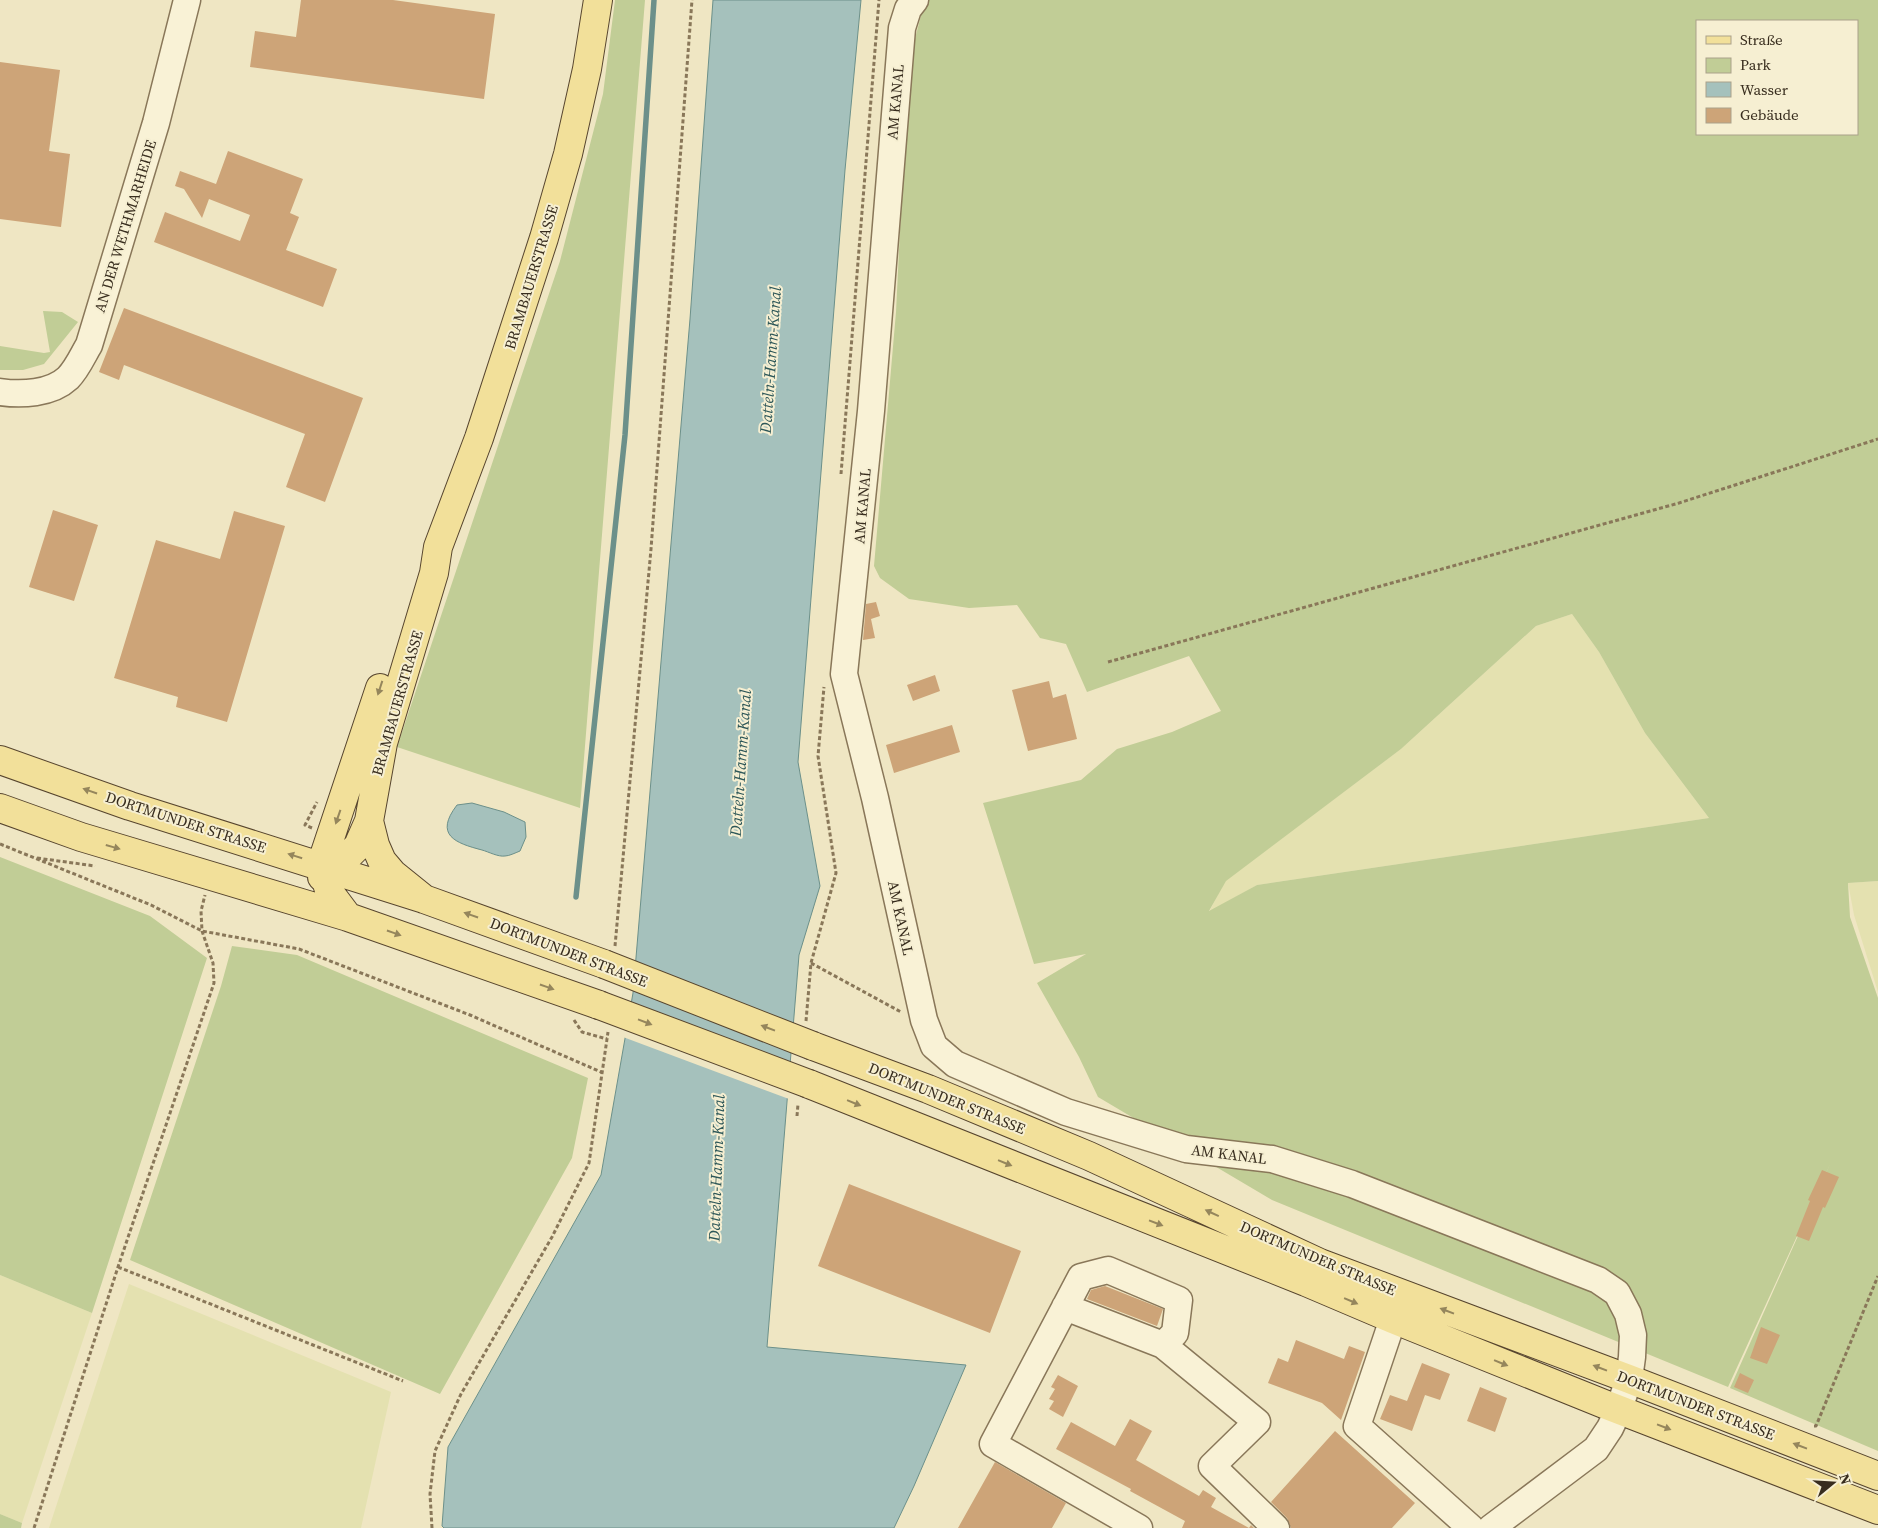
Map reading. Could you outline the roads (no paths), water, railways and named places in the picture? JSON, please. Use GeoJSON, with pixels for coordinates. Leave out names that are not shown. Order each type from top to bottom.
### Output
{"type":"FeatureCollection","features":[{"type":"Feature","properties":{"kind":"main road","name":"BRAMBAUERSTRASSE"},"geometry":{"type":"LineString","coordinates":[[424,899],[393,874],[382,861],[375,845],[369,821],[382,743],[434,573],[438,547],[479,438],[544,238],[568,154],[587,69],[598,0]]}},
{"type":"Feature","properties":{"kind":"main road","name":"BRAMBAUERSTRASSE"},"geometry":{"type":"LineString","coordinates":[[326,870],[419,569],[438,547]]}},
{"type":"Feature","properties":{"kind":"main road","name":"DORTMUNDER STRASSE"},"geometry":{"type":"LineString","coordinates":[[0,760],[130,806],[326,870],[609,954],[813,1046],[928,1089],[1089,1156],[1320,1262],[1631,1368],[1878,1476]]}},
{"type":"Feature","properties":{"kind":"main road","name":"DORTMUNDER STRASSE"},"geometry":{"type":"LineString","coordinates":[[0,808],[81,837],[348,917],[599,1005],[809,1084],[1306,1282],[1393,1319],[1878,1510]]}},
{"type":"Feature","properties":{"kind":"main road"},"geometry":{"type":"LineString","coordinates":[[293,900],[326,870],[358,846],[369,821]]}},
{"type":"Feature","properties":{"kind":"main road"},"geometry":{"type":"LineString","coordinates":[[326,870],[330,894],[348,917]]}},
{"type":"Feature","properties":{"kind":"street","name":"AN DER WETHMARHEIDE"},"geometry":{"type":"LineString","coordinates":[[0,392],[40,391],[56,387],[69,377],[89,345],[156,123],[188,0]]}},
{"type":"Feature","properties":{"kind":"street","name":"AM KANAL"},"geometry":{"type":"LineString","coordinates":[[915,0],[908,10],[902,28],[871,411],[844,674],[875,798],[924,1020],[934,1046],[955,1064],[1066,1112],[1186,1149],[1272,1159],[1352,1184],[1598,1280],[1617,1293],[1628,1314],[1632,1335],[1631,1368],[1619,1409],[1610,1428],[1596,1449],[1491,1528]]}},
{"type":"Feature","properties":{"kind":"street"},"geometry":{"type":"LineString","coordinates":[[1139,1528],[993,1444],[1081,1277],[1108,1270],[1180,1300],[1175,1333],[1164,1345]]}},
{"type":"Feature","properties":{"kind":"street"},"geometry":{"type":"LineString","coordinates":[[1065,1307],[1164,1345],[1257,1422],[1212,1466],[1276,1528]]}},
{"type":"Feature","properties":{"kind":"street"},"geometry":{"type":"LineString","coordinates":[[1393,1319],[1357,1426],[1471,1528]]}},
{"type":"Feature","properties":{"kind":"water","name":"Datteln-Hamm-Kanal"},"geometry":{"type":"Polygon","coordinates":[[[713,0],[861,0],[845,170],[798,762],[820,886],[799,955],[767,1347],[966,1365],[894,1528],[444,1528],[442,1526],[448,1447],[601,1175],[633,993],[690,319],[713,0]]]}},
{"type":"Feature","properties":{"kind":"water"},"geometry":{"type":"Polygon","coordinates":[[[472,803],[504,812],[525,822],[526,837],[520,851],[508,856],[499,856],[463,844],[451,836],[447,824],[450,815],[457,805],[472,803]]]}},
{"type":"Feature","properties":{"kind":"waterway"},"geometry":{"type":"LineString","coordinates":[[576,897],[625,435],[654,0]]}}]}
